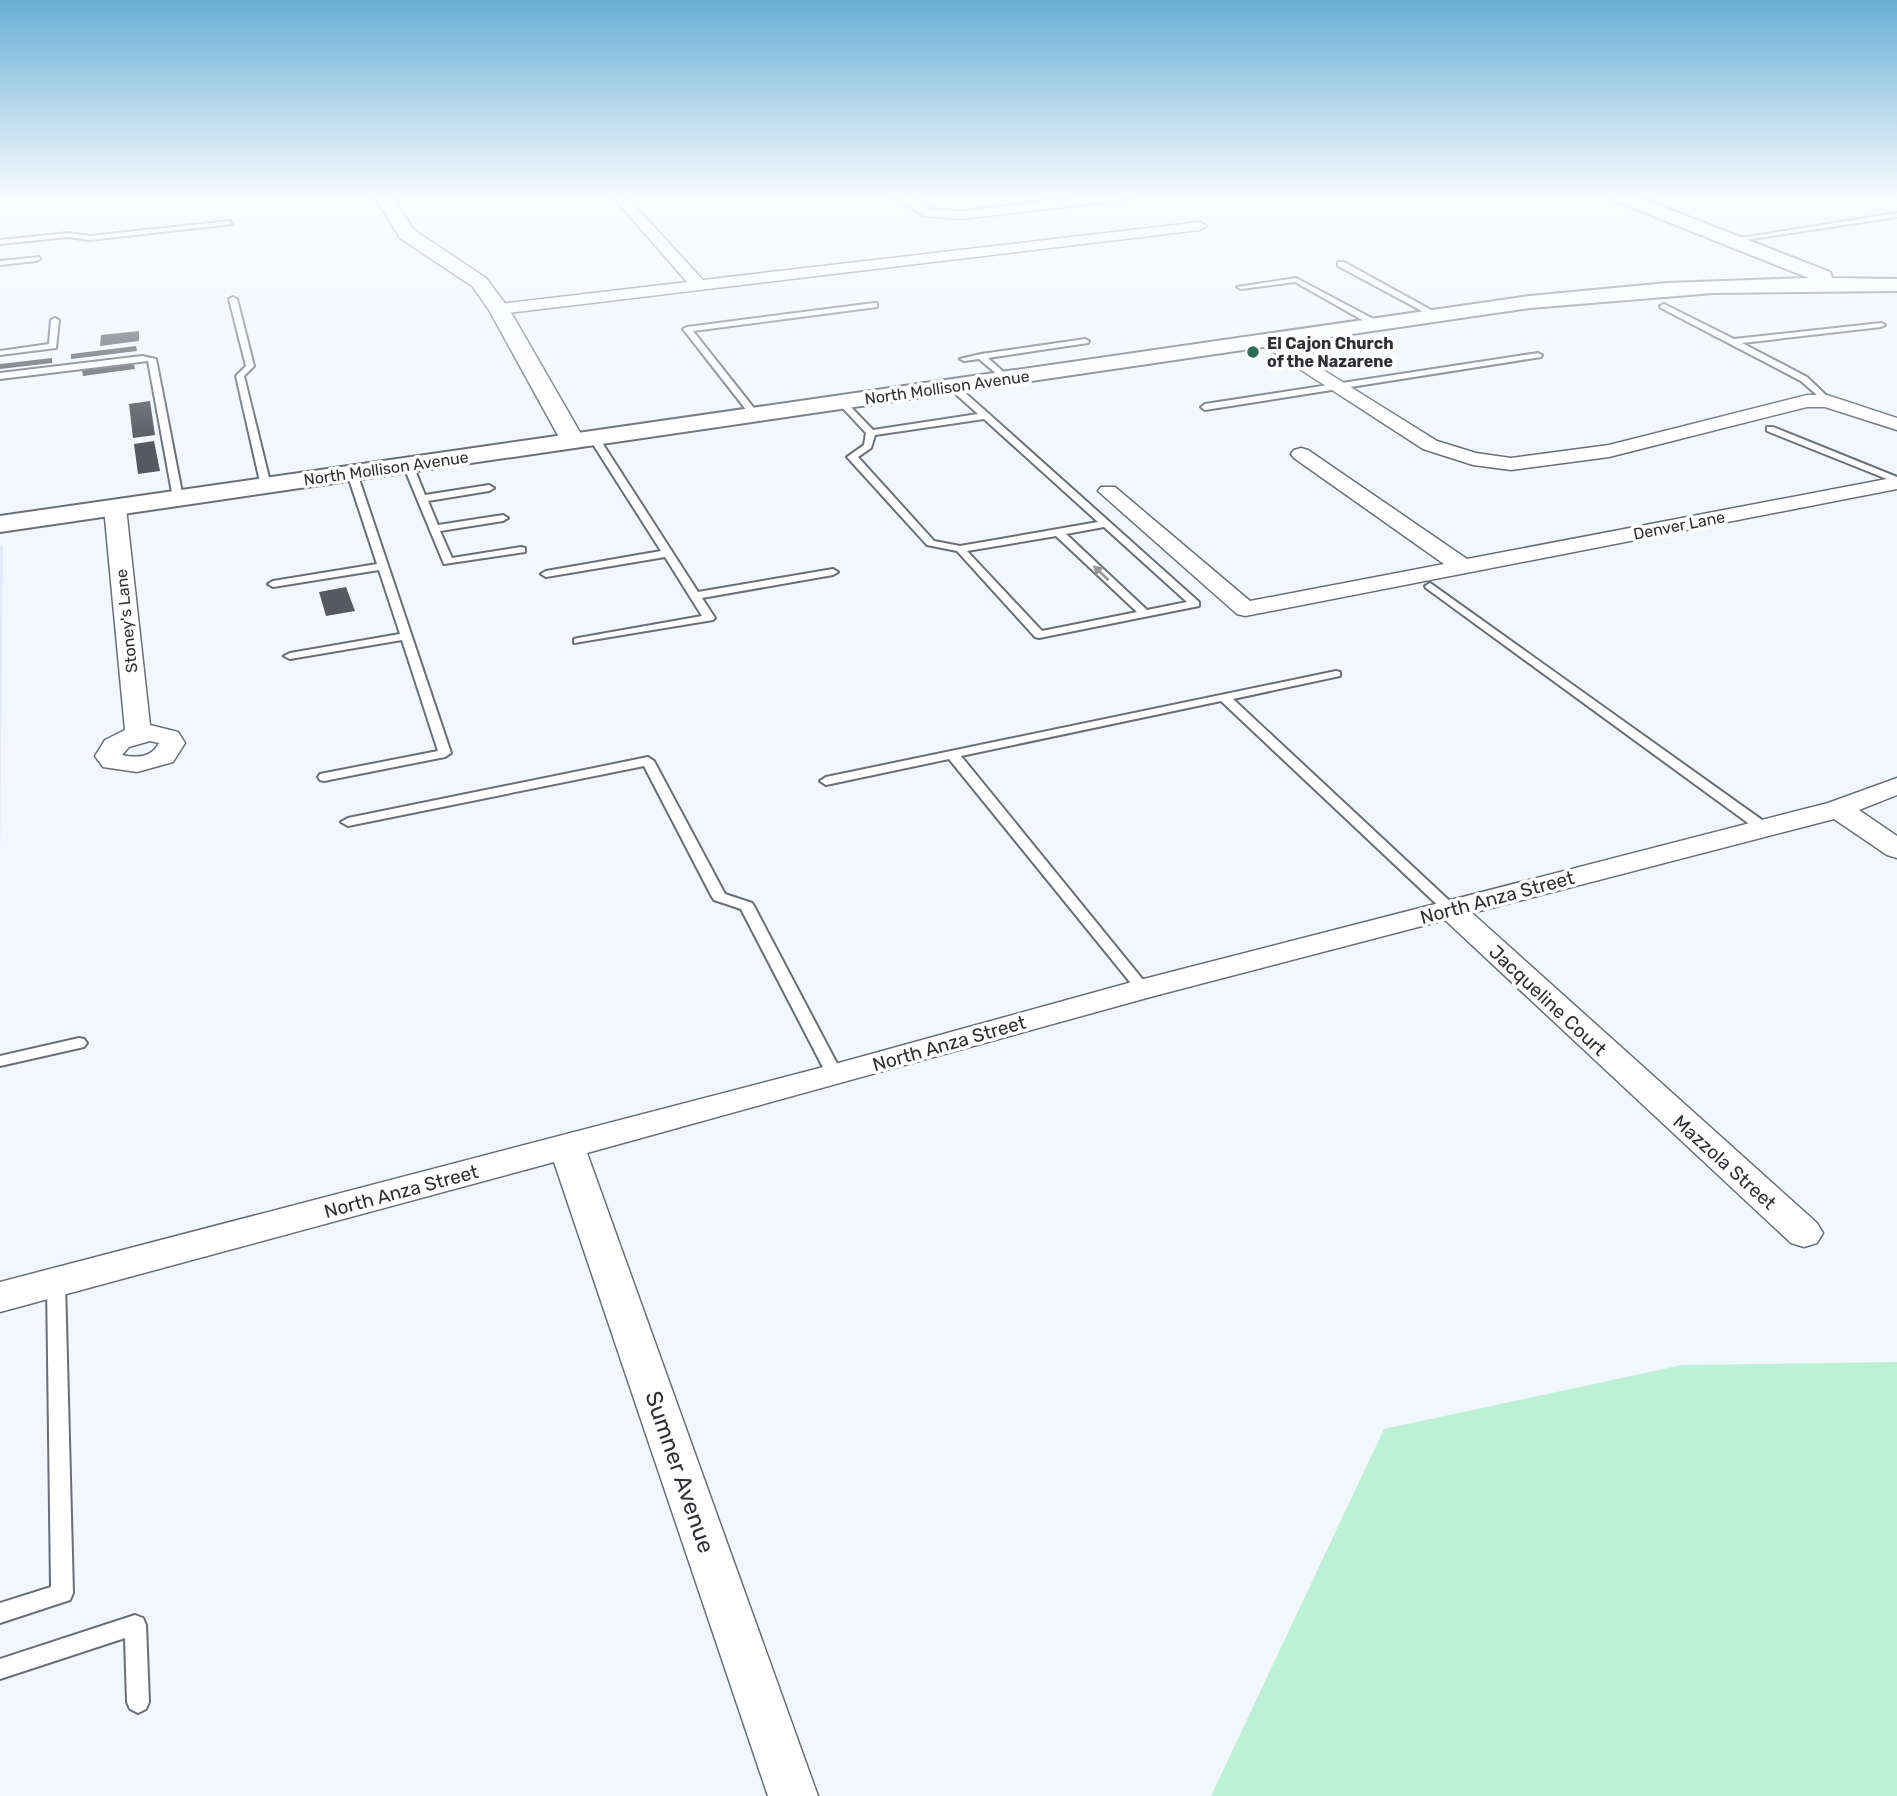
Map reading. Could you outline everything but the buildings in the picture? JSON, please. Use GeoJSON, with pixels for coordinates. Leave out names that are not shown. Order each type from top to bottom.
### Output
{"type":"FeatureCollection","features":[{"type":"Feature","properties":{"kind":"main road"},"geometry":{"type":"LineString","coordinates":[[1832,280],[1897,305]]}},
{"type":"Feature","properties":{"kind":"main road","name":"North Mollison Avenue"},"geometry":{"type":"LineString","coordinates":[[0,524],[1376,324],[1628,291],[1701,286],[1840,283],[1897,285]]}},
{"type":"Feature","properties":{"kind":"street"},"geometry":{"type":"LineString","coordinates":[[476,280],[499,309],[583,439]]}},
{"type":"Feature","properties":{"kind":"street"},"geometry":{"type":"LineString","coordinates":[[694,280],[698,284]]}},
{"type":"Feature","properties":{"kind":"street"},"geometry":{"type":"LineString","coordinates":[[499,309],[736,280]]}},
{"type":"Feature","properties":{"kind":"street"},"geometry":{"type":"LineString","coordinates":[[1267,340],[1430,445],[1473,459],[1511,464],[1609,451],[1807,401],[1827,401],[1897,424]]}},
{"type":"Feature","properties":{"kind":"street"},"geometry":{"type":"LineString","coordinates":[[1301,454],[1462,566]]}},
{"type":"Feature","properties":{"kind":"street","name":"Denver Lane"},"geometry":{"type":"LineString","coordinates":[[1108,491],[1245,609],[1897,482]]}},
{"type":"Feature","properties":{"kind":"street","name":"Stoney's Lane"},"geometry":{"type":"LineString","coordinates":[[115,508],[138,735]]}},
{"type":"Feature","properties":{"kind":"street","name":"North Anza Street"},"geometry":{"type":"LineString","coordinates":[[0,1297],[568,1147],[1143,989],[1838,809],[1896,786]]}},
{"type":"Feature","properties":{"kind":"street"},"geometry":{"type":"LineString","coordinates":[[1838,809],[1897,849]]}},
{"type":"Feature","properties":{"kind":"street","name":"Jacqueline Court"},"geometry":{"type":"LineString","coordinates":[[1450,909],[1646,1091]]}},
{"type":"Feature","properties":{"kind":"street","name":"Mazzola Street"},"geometry":{"type":"LineString","coordinates":[[1646,1091],[1804,1233]]}},
{"type":"Feature","properties":{"kind":"street","name":"Sumner Avenue"},"geometry":{"type":"LineString","coordinates":[[568,1147],[793,1796]]}},
{"type":"Feature","properties":{"kind":"lane"},"geometry":{"type":"LineString","coordinates":[[1241,287],[1296,280],[1376,324]]}},
{"type":"Feature","properties":{"kind":"lane"},"geometry":{"type":"LineString","coordinates":[[1370,280],[1438,316]]}},
{"type":"Feature","properties":{"kind":"lane"},"geometry":{"type":"LineString","coordinates":[[233,299],[250,366],[240,376],[266,486]]}},
{"type":"Feature","properties":{"kind":"lane"},"geometry":{"type":"LineString","coordinates":[[754,414],[687,329],[874,305]]}},
{"type":"Feature","properties":{"kind":"lane"},"geometry":{"type":"LineString","coordinates":[[1664,306],[1804,379],[1827,401]]}},
{"type":"Feature","properties":{"kind":"lane"},"geometry":{"type":"LineString","coordinates":[[0,353],[53,346],[55,320]]}},
{"type":"Feature","properties":{"kind":"lane"},"geometry":{"type":"LineString","coordinates":[[1732,342],[1881,325]]}},
{"type":"Feature","properties":{"kind":"lane"},"geometry":{"type":"LineString","coordinates":[[964,359],[1085,341]]}},
{"type":"Feature","properties":{"kind":"lane"},"geometry":{"type":"LineString","coordinates":[[1205,407],[1538,355]]}},
{"type":"Feature","properties":{"kind":"lane"},"geometry":{"type":"LineString","coordinates":[[981,356],[1004,378]]}},
{"type":"Feature","properties":{"kind":"lane"},"geometry":{"type":"LineString","coordinates":[[0,376],[142,358],[152,359],[178,498]]}},
{"type":"Feature","properties":{"kind":"lane"},"geometry":{"type":"LineString","coordinates":[[952,386],[1195,604],[1039,635],[960,549]]}},
{"type":"Feature","properties":{"kind":"lane"},"geometry":{"type":"LineString","coordinates":[[841,402],[872,433]]}},
{"type":"Feature","properties":{"kind":"lane"},"geometry":{"type":"LineString","coordinates":[[872,433],[986,416]]}},
{"type":"Feature","properties":{"kind":"lane"},"geometry":{"type":"LineString","coordinates":[[1770,429],[1897,482]]}},
{"type":"Feature","properties":{"kind":"lane"},"geometry":{"type":"LineString","coordinates":[[872,433],[869,446],[852,457],[931,543],[960,549],[1106,524]]}},
{"type":"Feature","properties":{"kind":"lane"},"geometry":{"type":"LineString","coordinates":[[578,641],[709,618],[668,553],[583,439]]}},
{"type":"Feature","properties":{"kind":"lane"},"geometry":{"type":"LineString","coordinates":[[408,465],[448,562],[521,550]]}},
{"type":"Feature","properties":{"kind":"lane"},"geometry":{"type":"LineString","coordinates":[[324,777],[445,753],[352,473]]}},
{"type":"Feature","properties":{"kind":"lane"},"geometry":{"type":"LineString","coordinates":[[422,499],[489,488]]}},
{"type":"Feature","properties":{"kind":"lane"},"geometry":{"type":"LineString","coordinates":[[434,528],[503,517]]}},
{"type":"Feature","properties":{"kind":"lane"},"geometry":{"type":"LineString","coordinates":[[1058,532],[1144,614]]}},
{"type":"Feature","properties":{"kind":"lane"},"geometry":{"type":"LineString","coordinates":[[546,574],[668,553]]}},
{"type":"Feature","properties":{"kind":"lane"},"geometry":{"type":"LineString","coordinates":[[273,584],[382,566]]}},
{"type":"Feature","properties":{"kind":"lane"},"geometry":{"type":"LineString","coordinates":[[695,596],[832,572]]}},
{"type":"Feature","properties":{"kind":"lane"},"geometry":{"type":"LineString","coordinates":[[1430,586],[1764,828]]}},
{"type":"Feature","properties":{"kind":"lane"},"geometry":{"type":"LineString","coordinates":[[290,656],[406,636]]}},
{"type":"Feature","properties":{"kind":"lane"},"geometry":{"type":"LineString","coordinates":[[826,781],[1336,674]]}},
{"type":"Feature","properties":{"kind":"lane"},"geometry":{"type":"LineString","coordinates":[[1224,697],[1450,909]]}},
{"type":"Feature","properties":{"kind":"lane"},"geometry":{"type":"LineString","coordinates":[[953,754],[1143,989]]}},
{"type":"Feature","properties":{"kind":"lane"},"geometry":{"type":"LineString","coordinates":[[348,822],[648,761],[719,897],[747,906],[835,1075]]}},
{"type":"Feature","properties":{"kind":"lane"},"geometry":{"type":"LineString","coordinates":[[0,1061],[79,1044]]}},
{"type":"Feature","properties":{"kind":"lane"},"geometry":{"type":"LineString","coordinates":[[0,1613],[62,1593],[56,1282]]}},
{"type":"Feature","properties":{"kind":"lane"},"geometry":{"type":"LineString","coordinates":[[0,1669],[135,1625],[138,1702]]}},
{"type":"Feature","properties":{"kind":"shaded area"},"geometry":{"type":"Polygon","coordinates":[[[0,545],[3,545],[0,863],[0,545]]]}},
{"type":"Feature","properties":{"kind":"green space"},"geometry":{"type":"Polygon","coordinates":[[[1897,1362],[1897,1796],[1211,1796],[1384,1429],[1682,1365],[1897,1362]]]}},
{"type":"Feature","properties":{"kind":"place","name":"El Cajon Church of the Nazarene"},"geometry":{"type":"Point","coordinates":[1253,352]}}]}
